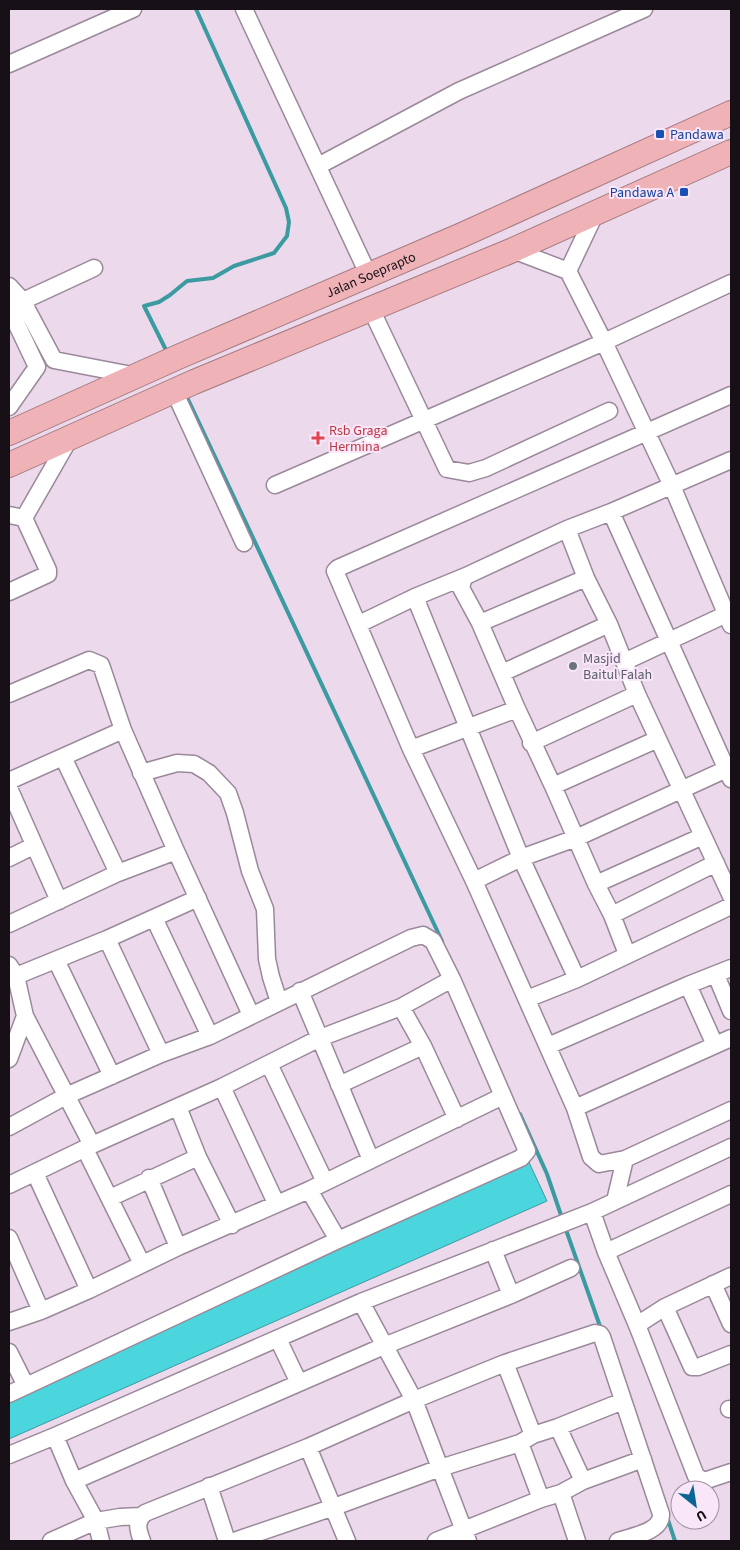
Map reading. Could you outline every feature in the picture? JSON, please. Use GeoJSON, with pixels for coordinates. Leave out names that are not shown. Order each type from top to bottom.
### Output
{"type":"FeatureCollection","features":[{"type":"Feature","properties":{"kind":"highway","name":"Jalan Soeprapto"},"geometry":{"type":"LineString","coordinates":[[9,434],[171,360],[369,276],[731,113]]}},
{"type":"Feature","properties":{"kind":"highway"},"geometry":{"type":"LineString","coordinates":[[9,465],[182,388],[513,250],[731,152]]}},
{"type":"Feature","properties":{"kind":"street"},"geometry":{"type":"LineString","coordinates":[[9,64],[133,9]]}},
{"type":"Feature","properties":{"kind":"street"},"geometry":{"type":"LineString","coordinates":[[244,9],[369,276]]}},
{"type":"Feature","properties":{"kind":"street"},"geometry":{"type":"LineString","coordinates":[[318,166],[459,91],[644,9]]}},
{"type":"Feature","properties":{"kind":"street"},"geometry":{"type":"LineString","coordinates":[[568,272],[596,212]]}},
{"type":"Feature","properties":{"kind":"street"},"geometry":{"type":"LineString","coordinates":[[513,250],[568,272],[647,432],[730,617],[668,641],[624,662]]}},
{"type":"Feature","properties":{"kind":"street"},"geometry":{"type":"LineString","coordinates":[[13,305],[94,268]]}},
{"type":"Feature","properties":{"kind":"street"},"geometry":{"type":"LineString","coordinates":[[275,485],[604,342],[731,284]]}},
{"type":"Feature","properties":{"kind":"street"},"geometry":{"type":"LineString","coordinates":[[9,286],[13,305],[37,367]]}},
{"type":"Feature","properties":{"kind":"street"},"geometry":{"type":"LineString","coordinates":[[13,305],[54,360]]}},
{"type":"Feature","properties":{"kind":"street"},"geometry":{"type":"LineString","coordinates":[[371,309],[447,469],[469,473],[486,468],[608,411]]}},
{"type":"Feature","properties":{"kind":"street"},"geometry":{"type":"LineString","coordinates":[[9,407],[37,367],[54,360],[137,376]]}},
{"type":"Feature","properties":{"kind":"street"},"geometry":{"type":"LineString","coordinates":[[182,388],[244,543]]}},
{"type":"Feature","properties":{"kind":"street"},"geometry":{"type":"LineString","coordinates":[[731,395],[338,568],[335,571],[411,750],[474,881],[548,1046],[575,1108],[591,1157],[599,1164],[625,1159],[731,1110]]}},
{"type":"Feature","properties":{"kind":"street"},"geometry":{"type":"LineString","coordinates":[[9,592],[48,574],[48,570],[16,517],[71,436]]}},
{"type":"Feature","properties":{"kind":"street"},"geometry":{"type":"LineString","coordinates":[[359,624],[566,530],[672,486],[729,466]]}},
{"type":"Feature","properties":{"kind":"street"},"geometry":{"type":"LineString","coordinates":[[474,881],[521,858],[576,838],[682,790],[730,772],[668,641],[611,512]]}},
{"type":"Feature","properties":{"kind":"street"},"geometry":{"type":"LineString","coordinates":[[566,530],[658,739],[731,896]]}},
{"type":"Feature","properties":{"kind":"street"},"geometry":{"type":"LineString","coordinates":[[466,576],[461,588],[480,623],[532,743],[612,915],[627,954]]}},
{"type":"Feature","properties":{"kind":"street"},"geometry":{"type":"LineString","coordinates":[[480,623],[586,578]]}},
{"type":"Feature","properties":{"kind":"street"},"geometry":{"type":"LineString","coordinates":[[416,597],[521,858],[577,979]]}},
{"type":"Feature","properties":{"kind":"street"},"geometry":{"type":"LineString","coordinates":[[502,673],[608,624]]}},
{"type":"Feature","properties":{"kind":"street"},"geometry":{"type":"LineString","coordinates":[[9,694],[89,660],[101,666],[122,730],[251,1015]]}},
{"type":"Feature","properties":{"kind":"street"},"geometry":{"type":"LineString","coordinates":[[532,743],[638,694]]}},
{"type":"Feature","properties":{"kind":"street"},"geometry":{"type":"LineString","coordinates":[[411,750],[517,709]]}},
{"type":"Feature","properties":{"kind":"street"},"geometry":{"type":"LineString","coordinates":[[9,781],[122,730]]}},
{"type":"Feature","properties":{"kind":"street"},"geometry":{"type":"LineString","coordinates":[[553,786],[658,739]]}},
{"type":"Feature","properties":{"kind":"street"},"geometry":{"type":"LineString","coordinates":[[63,757],[118,873]]}},
{"type":"Feature","properties":{"kind":"street"},"geometry":{"type":"LineString","coordinates":[[141,773],[177,763],[194,764],[209,772],[228,794],[236,813],[250,871],[265,908],[268,959],[271,977],[279,1002]]}},
{"type":"Feature","properties":{"kind":"street"},"geometry":{"type":"LineString","coordinates":[[9,788],[59,900]]}},
{"type":"Feature","properties":{"kind":"street"},"geometry":{"type":"LineString","coordinates":[[596,884],[703,836]]}},
{"type":"Feature","properties":{"kind":"street"},"geometry":{"type":"LineString","coordinates":[[9,858],[34,846]]}},
{"type":"Feature","properties":{"kind":"street"},"geometry":{"type":"LineString","coordinates":[[9,924],[118,873],[176,851]]}},
{"type":"Feature","properties":{"kind":"street"},"geometry":{"type":"LineString","coordinates":[[612,915],[716,863]]}},
{"type":"Feature","properties":{"kind":"street"},"geometry":{"type":"LineString","coordinates":[[142,1264],[110,1198],[66,1096],[25,1016],[12,971],[56,960],[108,939],[198,898]]}},
{"type":"Feature","properties":{"kind":"street"},"geometry":{"type":"LineString","coordinates":[[527,999],[577,979],[731,906]]}},
{"type":"Feature","properties":{"kind":"street"},"geometry":{"type":"LineString","coordinates":[[154,918],[210,1036]]}},
{"type":"Feature","properties":{"kind":"street"},"geometry":{"type":"LineString","coordinates":[[9,1126],[66,1096],[161,1054],[210,1036],[411,938],[423,935],[433,941],[452,979],[527,1152],[521,1158],[338,1240],[9,1394]]}},
{"type":"Feature","properties":{"kind":"street"},"geometry":{"type":"LineString","coordinates":[[108,939],[161,1054]]}},
{"type":"Feature","properties":{"kind":"street"},"geometry":{"type":"LineString","coordinates":[[56,960],[112,1076]]}},
{"type":"Feature","properties":{"kind":"street"},"geometry":{"type":"LineString","coordinates":[[548,1046],[731,968]]}},
{"type":"Feature","properties":{"kind":"street"},"geometry":{"type":"LineString","coordinates":[[716,975],[731,1011]]}},
{"type":"Feature","properties":{"kind":"street"},"geometry":{"type":"LineString","coordinates":[[9,1185],[222,1087],[320,1038],[401,1007],[452,979]]}},
{"type":"Feature","properties":{"kind":"street"},"geometry":{"type":"LineString","coordinates":[[575,1108],[727,1041],[688,985]]}},
{"type":"Feature","properties":{"kind":"street"},"geometry":{"type":"LineString","coordinates":[[300,991],[371,1160]]}},
{"type":"Feature","properties":{"kind":"street"},"geometry":{"type":"LineString","coordinates":[[401,1007],[457,1119]]}},
{"type":"Feature","properties":{"kind":"street"},"geometry":{"type":"LineString","coordinates":[[9,1059],[25,1016]]}},
{"type":"Feature","properties":{"kind":"street"},"geometry":{"type":"LineString","coordinates":[[339,1085],[422,1046]]}},
{"type":"Feature","properties":{"kind":"street"},"geometry":{"type":"LineString","coordinates":[[269,1064],[325,1182]]}},
{"type":"Feature","properties":{"kind":"street"},"geometry":{"type":"LineString","coordinates":[[222,1087],[276,1204]]}},
{"type":"Feature","properties":{"kind":"street"},"geometry":{"type":"LineString","coordinates":[[9,1322],[41,1311],[89,1290],[178,1247],[309,1190],[503,1096]]}},
{"type":"Feature","properties":{"kind":"street"},"geometry":{"type":"LineString","coordinates":[[178,1107],[198,1157],[232,1224]]}},
{"type":"Feature","properties":{"kind":"street"},"geometry":{"type":"LineString","coordinates":[[9,1455],[361,1302],[592,1212],[731,1147]]}},
{"type":"Feature","properties":{"kind":"street"},"geometry":{"type":"LineString","coordinates":[[110,1198],[149,1178],[198,1157]]}},
{"type":"Feature","properties":{"kind":"street"},"geometry":{"type":"LineString","coordinates":[[615,1201],[625,1159]]}},
{"type":"Feature","properties":{"kind":"street"},"geometry":{"type":"LineString","coordinates":[[35,1173],[89,1290]]}},
{"type":"Feature","properties":{"kind":"street"},"geometry":{"type":"LineString","coordinates":[[149,1178],[178,1247]]}},
{"type":"Feature","properties":{"kind":"street"},"geometry":{"type":"LineString","coordinates":[[309,1190],[338,1240]]}},
{"type":"Feature","properties":{"kind":"street"},"geometry":{"type":"LineString","coordinates":[[606,1252],[731,1194]]}},
{"type":"Feature","properties":{"kind":"street"},"geometry":{"type":"LineString","coordinates":[[592,1212],[606,1252],[696,1476],[704,1481],[731,1472]]}},
{"type":"Feature","properties":{"kind":"street"},"geometry":{"type":"LineString","coordinates":[[9,1238],[41,1311]]}},
{"type":"Feature","properties":{"kind":"street"},"geometry":{"type":"LineString","coordinates":[[493,1250],[511,1295]]}},
{"type":"Feature","properties":{"kind":"street"},"geometry":{"type":"LineString","coordinates":[[74,1481],[384,1346],[511,1295],[570,1268]]}},
{"type":"Feature","properties":{"kind":"street"},"geometry":{"type":"LineString","coordinates":[[636,1325],[665,1307],[731,1276]]}},
{"type":"Feature","properties":{"kind":"street"},"geometry":{"type":"LineString","coordinates":[[713,1284],[731,1324]]}},
{"type":"Feature","properties":{"kind":"street"},"geometry":{"type":"LineString","coordinates":[[361,1302],[414,1400],[466,1536]]}},
{"type":"Feature","properties":{"kind":"street"},"geometry":{"type":"LineString","coordinates":[[665,1307],[692,1367],[698,1367],[731,1354]]}},
{"type":"Feature","properties":{"kind":"street"},"geometry":{"type":"LineString","coordinates":[[142,1541],[138,1531],[138,1523],[144,1513],[308,1447],[414,1400],[505,1363],[598,1333],[602,1337],[661,1514],[661,1519],[654,1528],[618,1541]]}},
{"type":"Feature","properties":{"kind":"street"},"geometry":{"type":"LineString","coordinates":[[278,1339],[299,1383]]}},
{"type":"Feature","properties":{"kind":"street"},"geometry":{"type":"LineString","coordinates":[[9,1352],[26,1386]]}},
{"type":"Feature","properties":{"kind":"street"},"geometry":{"type":"LineString","coordinates":[[505,1363],[541,1499]]}},
{"type":"Feature","properties":{"kind":"street"},"geometry":{"type":"LineString","coordinates":[[234,1541],[526,1439],[623,1401]]}},
{"type":"Feature","properties":{"kind":"street"},"geometry":{"type":"LineString","coordinates":[[558,1427],[583,1481]]}},
{"type":"Feature","properties":{"kind":"street"},"geometry":{"type":"LineString","coordinates":[[55,1436],[74,1481],[96,1521],[101,1541]]}},
{"type":"Feature","properties":{"kind":"street"},"geometry":{"type":"LineString","coordinates":[[308,1447],[347,1541]]}},
{"type":"Feature","properties":{"kind":"street"},"geometry":{"type":"LineString","coordinates":[[436,1541],[466,1536],[541,1499],[561,1493],[583,1481],[643,1460]]}},
{"type":"Feature","properties":{"kind":"street"},"geometry":{"type":"LineString","coordinates":[[209,1486],[227,1541]]}},
{"type":"Feature","properties":{"kind":"street"},"geometry":{"type":"LineString","coordinates":[[561,1493],[577,1541]]}},
{"type":"Feature","properties":{"kind":"street"},"geometry":{"type":"LineString","coordinates":[[51,1541],[96,1521],[141,1516]]}},
{"type":"Feature","properties":{"kind":"water"},"geometry":{"type":"Polygon","coordinates":[[[527,1158],[547,1201],[9,1439],[9,1398],[527,1158]]]}},
{"type":"Feature","properties":{"kind":"waterway"},"geometry":{"type":"LineString","coordinates":[[168,354],[144,306],[159,302],[187,281],[213,278],[234,266],[274,253],[287,236],[289,222],[286,208],[196,9]]}},
{"type":"Feature","properties":{"kind":"waterway"},"geometry":{"type":"LineString","coordinates":[[186,395],[442,941]]}},
{"type":"Feature","properties":{"kind":"waterway"},"geometry":{"type":"LineString","coordinates":[[520,1114],[547,1174],[562,1218]]}},
{"type":"Feature","properties":{"kind":"waterway"},"geometry":{"type":"LineString","coordinates":[[565,1227],[601,1329]]}},
{"type":"Feature","properties":{"kind":"waterway"},"geometry":{"type":"LineString","coordinates":[[667,1517],[675,1541]]}},
{"type":"Feature","properties":{"kind":"place","name":"Pandawa"},"geometry":{"type":"Point","coordinates":[660,134]}},
{"type":"Feature","properties":{"kind":"place","name":"Pandawa A"},"geometry":{"type":"Point","coordinates":[684,192]}},
{"type":"Feature","properties":{"kind":"place","name":"Rsb Graga Hermina"},"geometry":{"type":"Point","coordinates":[318,438]}},
{"type":"Feature","properties":{"kind":"place","name":"Masjid Baitul Falah"},"geometry":{"type":"Point","coordinates":[573,666]}}]}
